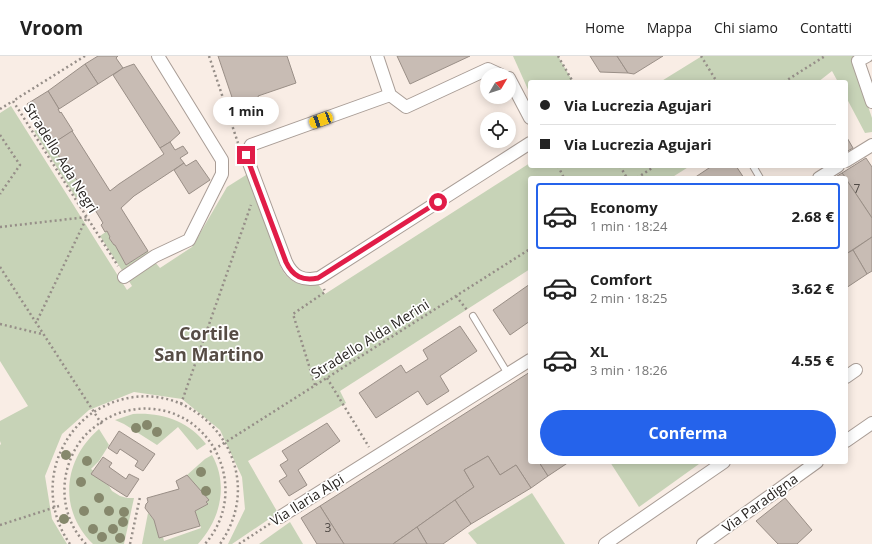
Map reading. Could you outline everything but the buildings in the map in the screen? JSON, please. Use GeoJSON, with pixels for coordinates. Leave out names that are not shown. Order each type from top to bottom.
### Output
{"type":"FeatureCollection","features":[{"type":"Feature","properties":{"kind":"street"},"geometry":{"type":"LineString","coordinates":[[124,277],[154,256],[189,240],[222,174],[222,160],[158,56]]}},
{"type":"Feature","properties":{"kind":"street"},"geometry":{"type":"LineString","coordinates":[[377,56],[390,95],[406,107],[480,73]]}},
{"type":"Feature","properties":{"kind":"street"},"geometry":{"type":"LineString","coordinates":[[867,56],[858,62],[872,102]]}},
{"type":"Feature","properties":{"kind":"street"},"geometry":{"type":"LineString","coordinates":[[516,91],[528,114]]}},
{"type":"Feature","properties":{"kind":"street"},"geometry":{"type":"LineString","coordinates":[[390,95],[251,145],[246,155],[286,262],[290,270],[296,275],[311,280],[318,278],[528,143]]}},
{"type":"Feature","properties":{"kind":"street"},"geometry":{"type":"LineString","coordinates":[[848,160],[872,144]]}},
{"type":"Feature","properties":{"kind":"street"},"geometry":{"type":"LineString","coordinates":[[822,176],[835,168]]}},
{"type":"Feature","properties":{"kind":"street","name":"Via Ilaria Alpi"},"geometry":{"type":"LineString","coordinates":[[280,517],[528,361]]}},
{"type":"Feature","properties":{"kind":"street"},"geometry":{"type":"LineString","coordinates":[[848,440],[872,422]]}},
{"type":"Feature","properties":{"kind":"street"},"geometry":{"type":"LineString","coordinates":[[605,544],[721,464]]}},
{"type":"Feature","properties":{"kind":"street","name":"Via Paradigna"},"geometry":{"type":"LineString","coordinates":[[703,544],[814,464]]}},
{"type":"Feature","properties":{"kind":"lane"},"geometry":{"type":"LineString","coordinates":[[473,316],[508,374]]}},
{"type":"Feature","properties":{"kind":"path","name":"Stradello Ada Negri"},"geometry":{"type":"LineString","coordinates":[[85,56],[13,102],[124,277]]}},
{"type":"Feature","properties":{"kind":"path"},"geometry":{"type":"LineString","coordinates":[[209,56],[240,149]]}},
{"type":"Feature","properties":{"kind":"path"},"geometry":{"type":"LineString","coordinates":[[558,56],[571,80]]}},
{"type":"Feature","properties":{"kind":"path"},"geometry":{"type":"LineString","coordinates":[[702,56],[716,80]]}},
{"type":"Feature","properties":{"kind":"path"},"geometry":{"type":"LineString","coordinates":[[787,80],[825,56]]}},
{"type":"Feature","properties":{"kind":"path"},"geometry":{"type":"LineString","coordinates":[[0,109],[13,102]]}},
{"type":"Feature","properties":{"kind":"path"},"geometry":{"type":"LineString","coordinates":[[0,135],[20,166],[0,194]]}},
{"type":"Feature","properties":{"kind":"path"},"geometry":{"type":"LineString","coordinates":[[640,176],[652,168]]}},
{"type":"Feature","properties":{"kind":"path"},"geometry":{"type":"LineString","coordinates":[[181,404],[252,201]]}},
{"type":"Feature","properties":{"kind":"path"},"geometry":{"type":"LineString","coordinates":[[0,227],[87,217]]}},
{"type":"Feature","properties":{"kind":"path"},"geometry":{"type":"LineString","coordinates":[[36,323],[87,217]]}},
{"type":"Feature","properties":{"kind":"path","name":"Stradello Alda Merini"},"geometry":{"type":"LineString","coordinates":[[210,452],[528,250]]}},
{"type":"Feature","properties":{"kind":"path"},"geometry":{"type":"LineString","coordinates":[[0,267],[103,426]]}},
{"type":"Feature","properties":{"kind":"path"},"geometry":{"type":"LineString","coordinates":[[315,385],[293,314],[325,292],[318,278]]}},
{"type":"Feature","properties":{"kind":"path"},"geometry":{"type":"LineString","coordinates":[[456,296],[473,316]]}},
{"type":"Feature","properties":{"kind":"path"},"geometry":{"type":"LineString","coordinates":[[0,324],[43,334]]}},
{"type":"Feature","properties":{"kind":"path"},"geometry":{"type":"LineString","coordinates":[[327,378],[375,457]]}},
{"type":"Feature","properties":{"kind":"path"},"geometry":{"type":"LineString","coordinates":[[70,544],[57,519],[52,492],[53,479],[60,452],[70,434],[90,414],[108,404],[135,397],[155,397],[181,404],[205,419],[225,442],[235,465],[238,479],[238,493],[233,520],[220,544]]}},
{"type":"Feature","properties":{"kind":"path"},"geometry":{"type":"LineString","coordinates":[[86,544],[71,521],[67,510],[65,487],[70,459],[82,439],[98,424],[119,413],[130,410],[153,409],[164,411],[187,421],[202,432],[217,453],[224,471],[226,497],[219,522],[206,544]]}},
{"type":"Feature","properties":{"kind":"path"},"geometry":{"type":"LineString","coordinates":[[130,544],[140,497]]}},
{"type":"Feature","properties":{"kind":"path"},"geometry":{"type":"LineString","coordinates":[[0,525],[59,506]]}},
{"type":"Feature","properties":{"kind":"path","name":"Via Ilaria Alpi"},"geometry":{"type":"LineString","coordinates":[[239,544],[280,517]]}},
{"type":"Feature","properties":{"kind":"green space"},"geometry":{"type":"Polygon","coordinates":[[[513,56],[558,56],[572,80],[528,80],[528,90],[513,56]]]}},
{"type":"Feature","properties":{"kind":"green space"},"geometry":{"type":"Polygon","coordinates":[[[702,56],[855,56],[852,59],[872,118],[872,132],[865,133],[848,101],[848,80],[837,80],[832,71],[821,80],[663,80],[702,56]]]}},
{"type":"Feature","properties":{"kind":"green space"},"geometry":{"type":"Polygon","coordinates":[[[11,106],[127,290],[132,286],[127,278],[154,261],[160,268],[192,247],[227,187],[250,173],[279,263],[285,275],[289,279],[299,284],[318,284],[325,294],[528,164],[528,168],[687,168],[674,176],[528,176],[528,270],[340,391],[346,403],[248,461],[278,513],[232,544],[228,544],[245,509],[242,477],[220,430],[182,399],[134,392],[89,410],[62,434],[45,476],[52,519],[67,544],[0,544],[0,421],[28,406],[0,361],[0,113],[11,106]]]}},
{"type":"Feature","properties":{"kind":"green space"},"geometry":{"type":"Polygon","coordinates":[[[41,126],[52,143],[51,146],[55,153],[57,152],[85,192],[76,198],[34,131],[41,126]]]}},
{"type":"Feature","properties":{"kind":"green space"},"geometry":{"type":"Polygon","coordinates":[[[107,231],[110,237],[109,238],[115,245],[126,265],[148,251],[151,256],[123,272],[100,236],[107,231]]]}},
{"type":"Feature","properties":{"kind":"green space"},"geometry":{"type":"Polygon","coordinates":[[[133,414],[154,415],[174,420],[191,429],[206,444],[197,450],[178,427],[157,445],[115,420],[133,414]]]}},
{"type":"Feature","properties":{"kind":"green space"},"geometry":{"type":"Polygon","coordinates":[[[99,429],[109,445],[99,461],[91,469],[94,471],[92,474],[120,496],[134,498],[124,544],[93,544],[82,531],[74,516],[70,501],[69,485],[72,470],[78,455],[87,441],[99,429]]]}},
{"type":"Feature","properties":{"kind":"green space"},"geometry":{"type":"Polygon","coordinates":[[[212,455],[217,466],[221,490],[217,513],[206,535],[198,544],[142,544],[148,513],[154,520],[159,538],[163,537],[164,541],[201,528],[195,511],[207,504],[206,502],[208,500],[187,475],[205,459],[212,455]]]}},
{"type":"Feature","properties":{"kind":"green space"},"geometry":{"type":"Polygon","coordinates":[[[611,464],[699,464],[639,507],[611,464]]]}},
{"type":"Feature","properties":{"kind":"green space"},"geometry":{"type":"Polygon","coordinates":[[[532,493],[565,544],[477,544],[468,533],[532,493]]]}},
{"type":"Feature","properties":{"kind":"green space"},"geometry":{"type":"Polygon","coordinates":[[[290,522],[303,544],[259,544],[290,522]]]}},
{"type":"Feature","properties":{"kind":"district","name":"Cortile San Martino"},"geometry":{"type":"Point","coordinates":[209,344]}},
{"type":"Feature","properties":{"kind":"route"},"geometry":{"type":"LineString","coordinates":[[246,155],[290,270],[296,275],[311,280],[318,278],[438,202]]}}]}
